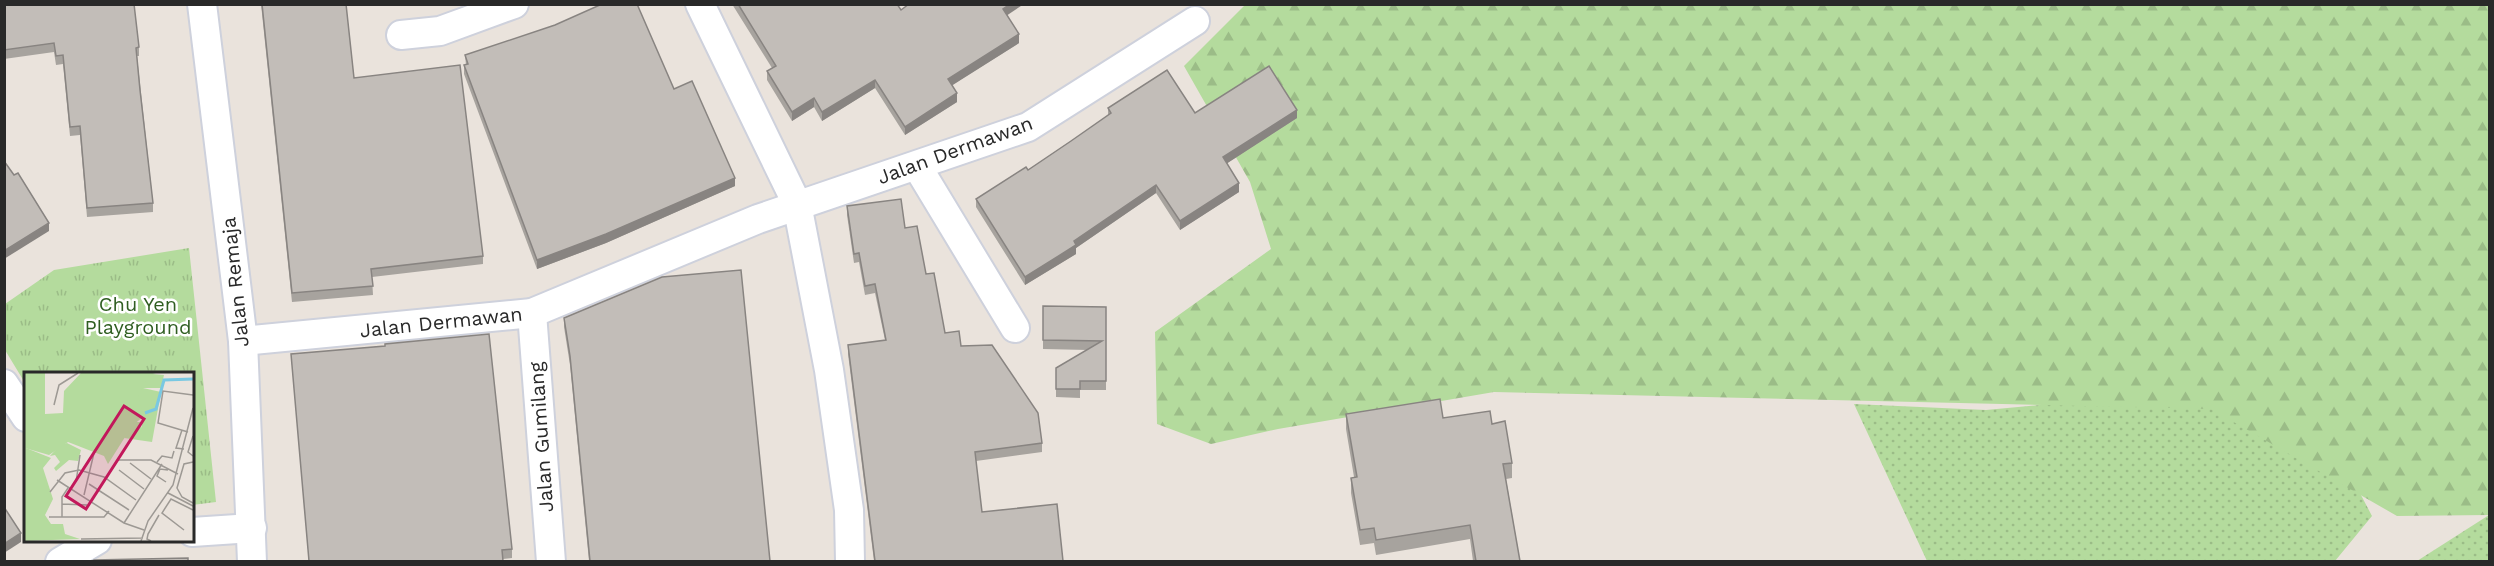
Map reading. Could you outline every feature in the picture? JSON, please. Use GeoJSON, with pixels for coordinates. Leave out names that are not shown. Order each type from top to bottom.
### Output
{"type":"FeatureCollection","features":[{"type":"Feature","properties":{"kind":"street","name":"Jalan Remaja"},"geometry":{"type":"LineString","coordinates":[[202,4],[243,341],[252,561]]}},
{"type":"Feature","properties":{"kind":"street"},"geometry":{"type":"LineString","coordinates":[[401,35],[440,31],[514,4]]}},
{"type":"Feature","properties":{"kind":"street"},"geometry":{"type":"LineString","coordinates":[[700,4],[797,204],[829,370],[849,510],[850,561]]}},
{"type":"Feature","properties":{"kind":"street","name":"Jalan Dermawan"},"geometry":{"type":"LineString","coordinates":[[243,341],[532,313],[797,204],[1028,127],[1195,21]]}},
{"type":"Feature","properties":{"kind":"street"},"geometry":{"type":"LineString","coordinates":[[916,166],[1015,328]]}},
{"type":"Feature","properties":{"kind":"street","name":"Jalan Gumilang"},"geometry":{"type":"LineString","coordinates":[[532,313],[551,561]]}},
{"type":"Feature","properties":{"kind":"street"},"geometry":{"type":"LineString","coordinates":[[4,384],[24,414]]}},
{"type":"Feature","properties":{"kind":"street"},"geometry":{"type":"LineString","coordinates":[[194,531],[252,528]]}},
{"type":"Feature","properties":{"kind":"street"},"geometry":{"type":"LineString","coordinates":[[60,561],[93,542]]}},
{"type":"Feature","properties":{"kind":"green space"},"geometry":{"type":"Polygon","coordinates":[[[1245,5],[2489,5],[2489,515],[2397,516],[2211,409],[1494,392],[1278,429],[1211,444],[1157,424],[1155,332],[1271,249],[1250,182],[1184,66],[1245,5]]]}},
{"type":"Feature","properties":{"kind":"green space","name":"Chu Yen Playground"},"geometry":{"type":"Polygon","coordinates":[[[189,248],[216,502],[194,505],[194,372],[24,372],[24,381],[5,350],[5,304],[54,270],[189,248]]]}},
{"type":"Feature","properties":{"kind":"green space"},"geometry":{"type":"Polygon","coordinates":[[[2301,381],[2372,516],[2335,561],[1927,561],[1854,404],[1986,410],[2301,381]]]}},
{"type":"Feature","properties":{"kind":"green space"},"geometry":{"type":"Polygon","coordinates":[[[2489,515],[2489,561],[2417,561],[2489,515]]]}},
{"type":"Feature","properties":{"kind":"building"},"geometry":{"type":"Polygon","coordinates":[[[4,4],[134,4],[139,47],[136,48],[140,90],[153,203],[87,208],[80,126],[70,127],[63,55],[56,56],[54,43],[4,50],[4,4]]]}},
{"type":"Feature","properties":{"kind":"building"},"geometry":{"type":"Polygon","coordinates":[[[262,4],[346,4],[354,78],[460,65],[483,256],[371,269],[373,286],[292,293],[262,4]]]}},
{"type":"Feature","properties":{"kind":"building"},"geometry":{"type":"Polygon","coordinates":[[[602,4],[637,4],[674,89],[692,81],[735,178],[606,234],[537,260],[464,65],[468,64],[465,55],[555,25],[602,4]]]}},
{"type":"Feature","properties":{"kind":"building"},"geometry":{"type":"Polygon","coordinates":[[[738,4],[897,4],[901,10],[909,4],[1010,4],[1003,9],[1019,34],[948,79],[957,93],[905,127],[875,80],[822,112],[814,98],[792,112],[767,71],[776,66],[738,4]]]}},
{"type":"Feature","properties":{"kind":"building"},"geometry":{"type":"Polygon","coordinates":[[[1269,66],[1297,110],[1223,157],[1239,183],[1180,221],[1156,185],[1074,241],[1076,245],[1025,277],[976,199],[1026,167],[1028,170],[1071,141],[1111,113],[1108,108],[1167,70],[1195,113],[1269,66]]]}},
{"type":"Feature","properties":{"kind":"building"},"geometry":{"type":"Polygon","coordinates":[[[4,161],[14,175],[18,173],[49,223],[4,251],[4,161]]]}},
{"type":"Feature","properties":{"kind":"building"},"geometry":{"type":"Polygon","coordinates":[[[901,199],[905,228],[917,226],[926,274],[934,273],[945,333],[959,331],[961,346],[992,345],[1038,413],[1042,443],[975,452],[982,512],[1057,504],[1063,561],[875,561],[848,345],[886,340],[875,284],[865,286],[859,253],[854,254],[847,206],[901,199]]]}},
{"type":"Feature","properties":{"kind":"building"},"geometry":{"type":"Polygon","coordinates":[[[741,270],[770,561],[590,561],[570,356],[564,318],[662,277],[741,270]]]}},
{"type":"Feature","properties":{"kind":"building"},"geometry":{"type":"Polygon","coordinates":[[[1043,306],[1106,307],[1106,381],[1080,381],[1080,389],[1056,389],[1056,368],[1102,341],[1043,340],[1043,306]]]}},
{"type":"Feature","properties":{"kind":"building"},"geometry":{"type":"Polygon","coordinates":[[[489,334],[512,549],[502,550],[503,561],[309,561],[291,354],[489,334]]]}},
{"type":"Feature","properties":{"kind":"building"},"geometry":{"type":"Polygon","coordinates":[[[1440,399],[1443,418],[1490,411],[1492,424],[1505,421],[1512,463],[1503,464],[1520,561],[1476,561],[1470,525],[1376,540],[1374,528],[1360,530],[1351,478],[1357,477],[1346,414],[1440,399]]]}},
{"type":"Feature","properties":{"kind":"building"},"geometry":{"type":"Polygon","coordinates":[[[4,507],[21,533],[4,544],[4,507]]]}},
{"type":"Feature","properties":{"kind":"building"},"geometry":{"type":"Polygon","coordinates":[[[188,558],[188,561],[94,561],[94,560],[188,558]]]}}]}
